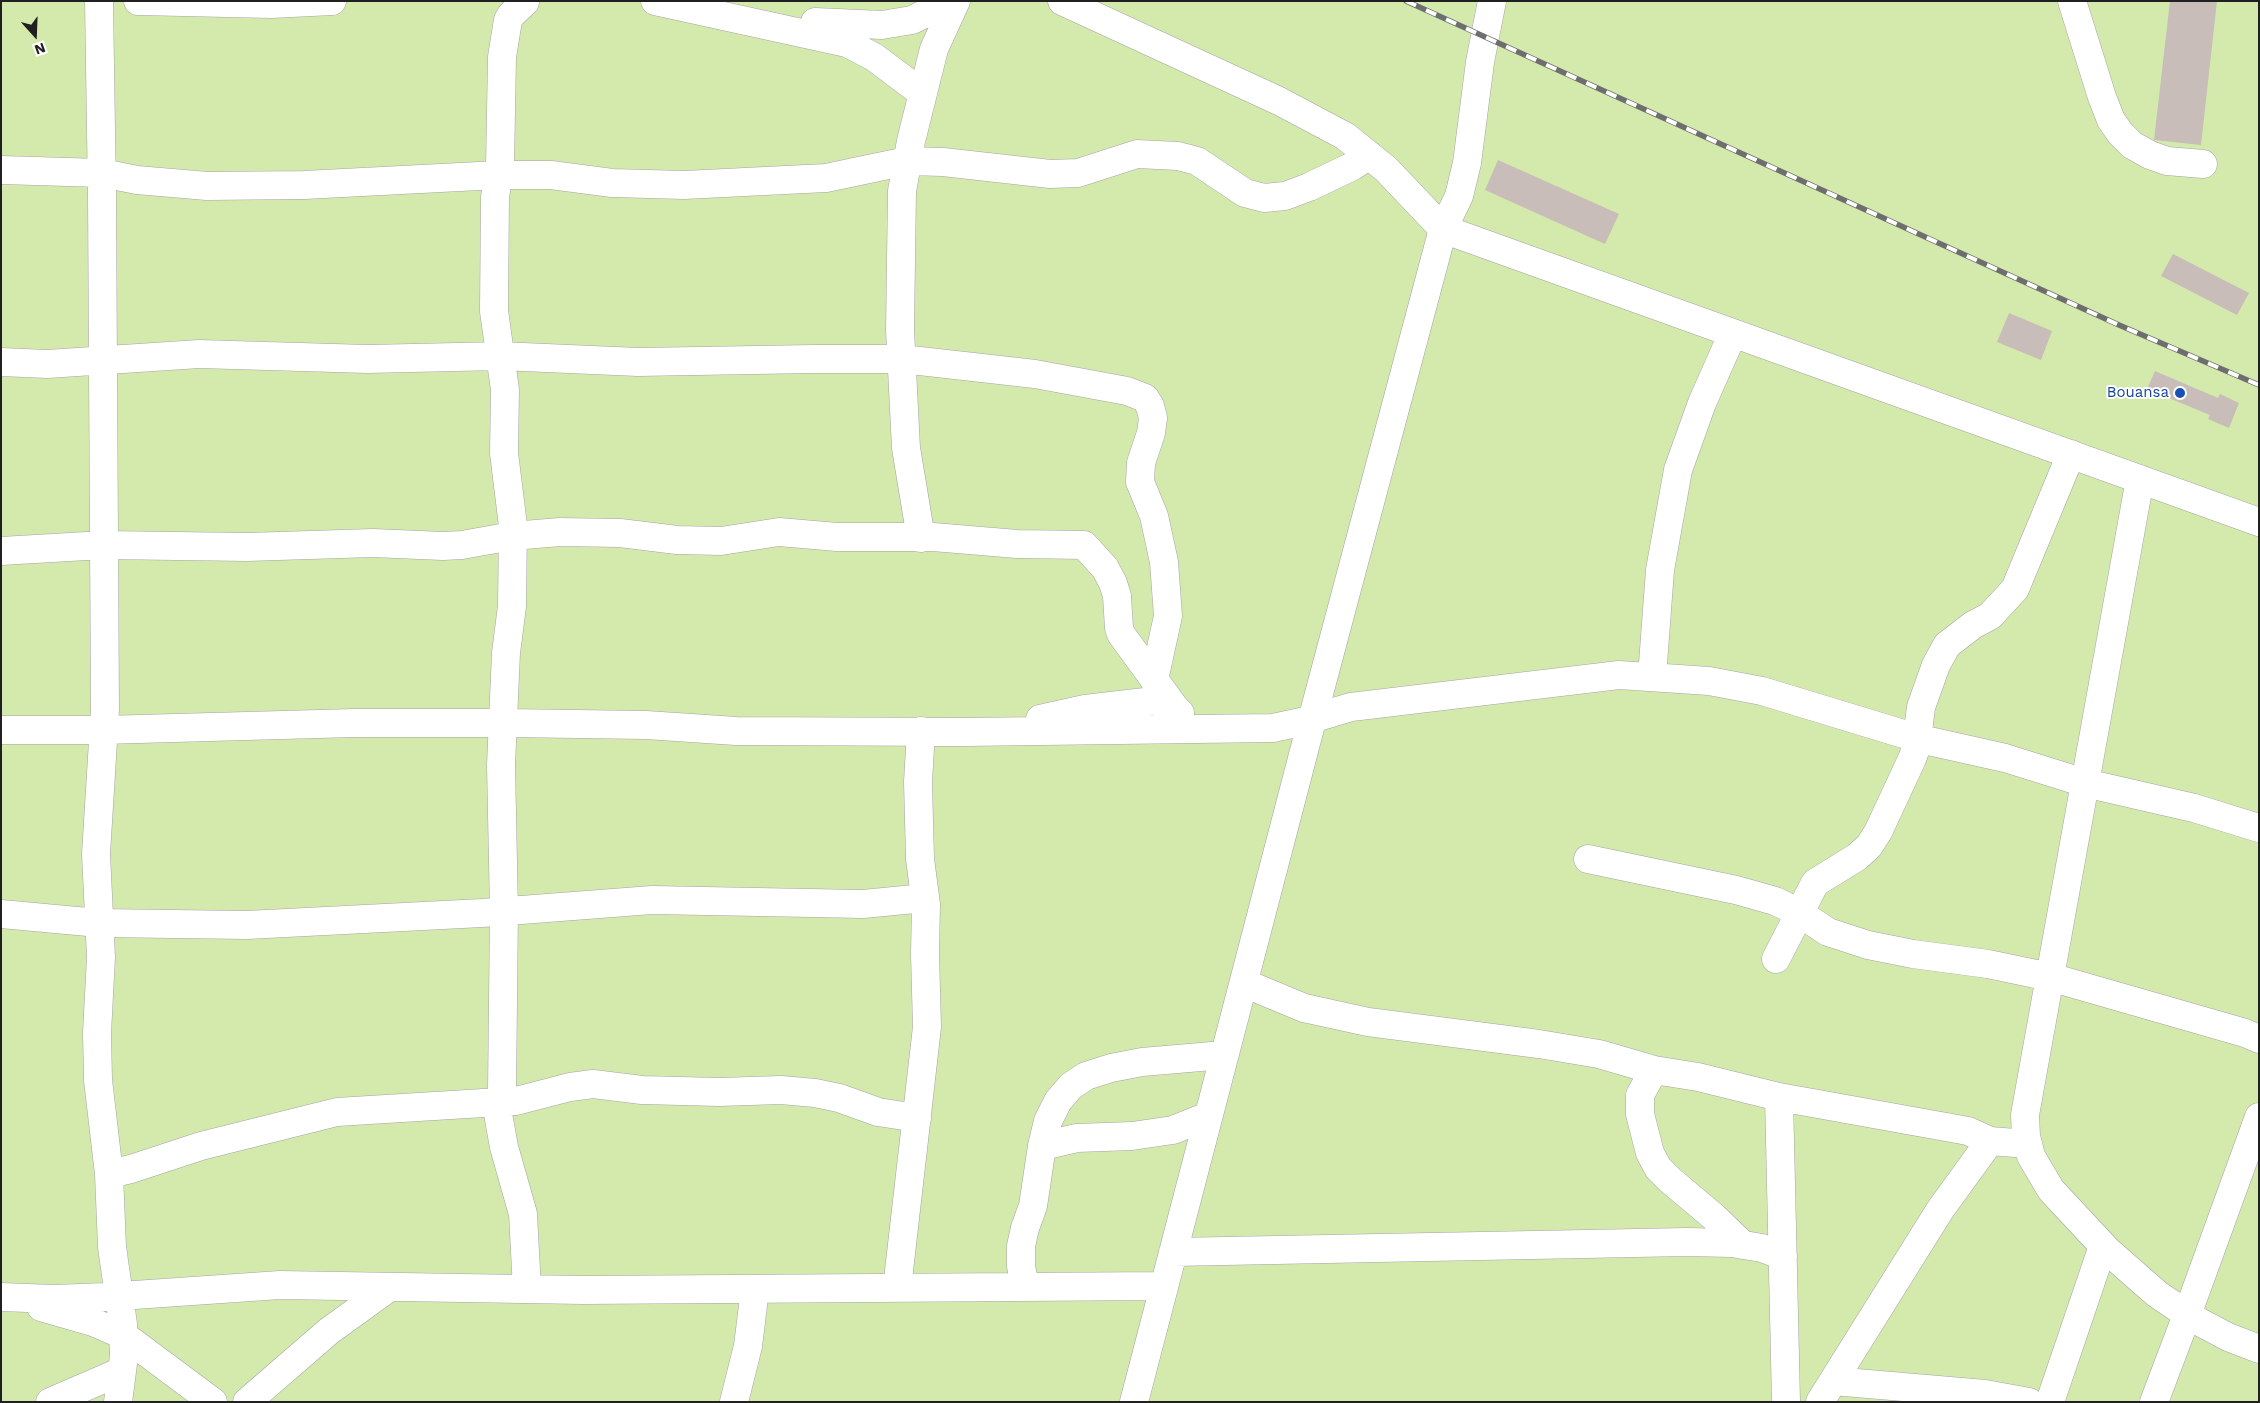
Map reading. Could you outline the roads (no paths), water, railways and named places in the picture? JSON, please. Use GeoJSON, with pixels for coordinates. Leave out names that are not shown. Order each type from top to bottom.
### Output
{"type":"FeatureCollection","features":[{"type":"Feature","properties":{"kind":"street"},"geometry":{"type":"LineString","coordinates":[[99,1],[104,546],[103,730],[96,854],[102,957],[98,1023],[98,1080],[109,1174],[112,1247],[123,1334],[122,1371],[118,1402]]}},
{"type":"Feature","properties":{"kind":"street"},"geometry":{"type":"LineString","coordinates":[[138,1],[271,4],[332,1]]}},
{"type":"Feature","properties":{"kind":"street"},"geometry":{"type":"LineString","coordinates":[[655,1],[847,43],[874,58],[922,93]]}},
{"type":"Feature","properties":{"kind":"street"},"geometry":{"type":"LineString","coordinates":[[749,22],[772,19],[882,25],[912,20],[936,10],[951,1]]}},
{"type":"Feature","properties":{"kind":"street"},"geometry":{"type":"LineString","coordinates":[[921,538],[906,448],[902,360],[900,235],[902,191],[922,93],[934,49],[956,1]]}},
{"type":"Feature","properties":{"kind":"street"},"geometry":{"type":"LineString","coordinates":[[1062,1],[1279,101],[1345,136],[1386,168],[1443,229],[2259,522]]}},
{"type":"Feature","properties":{"kind":"street"},"geometry":{"type":"LineString","coordinates":[[1134,1402],[1443,229],[1459,196],[1467,163],[1480,62],[1492,1]]}},
{"type":"Feature","properties":{"kind":"street"},"geometry":{"type":"LineString","coordinates":[[2072,1],[2102,97],[2111,120],[2120,133],[2132,145],[2150,155],[2167,161],[2203,164]]}},
{"type":"Feature","properties":{"kind":"street"},"geometry":{"type":"LineString","coordinates":[[524,2],[511,15],[506,29],[502,57],[503,103],[499,175],[495,197],[494,311],[504,390],[504,453],[513,526],[512,606],[506,653],[501,765],[504,911],[500,1128],[523,1214],[527,1289]]}},
{"type":"Feature","properties":{"kind":"street"},"geometry":{"type":"LineString","coordinates":[[1,170],[102,173],[137,180],[207,186],[304,185],[551,174],[612,183],[684,185],[826,178],[907,161],[943,162],[1050,174],[1078,173],[1137,154],[1178,156],[1197,161],[1245,193],[1264,198],[1285,196],[1308,187],[1353,166],[1369,155]]}},
{"type":"Feature","properties":{"kind":"street"},"geometry":{"type":"LineString","coordinates":[[1652,677],[1660,570],[1678,470],[1702,403],[1733,333]]}},
{"type":"Feature","properties":{"kind":"street"},"geometry":{"type":"LineString","coordinates":[[1,362],[47,364],[199,354],[368,359],[500,356],[638,362],[814,359],[902,360],[1035,374],[1111,387],[1145,398],[1150,406],[1153,418],[1151,433],[1141,463],[1140,482],[1154,516],[1164,562],[1168,616],[1154,680]]}},
{"type":"Feature","properties":{"kind":"street"},"geometry":{"type":"LineString","coordinates":[[1776,960],[1798,912],[1815,883],[1869,846],[1878,832],[1916,748],[1922,707],[1936,665],[1947,645],[1973,625],[1990,616],[2015,589],[2071,454]]}},
{"type":"Feature","properties":{"kind":"street"},"geometry":{"type":"LineString","coordinates":[[2140,479],[2025,1114],[2028,1144],[2035,1164],[2050,1190],[2103,1246],[2157,1294],[2188,1315],[2228,1337],[2259,1349]]}},
{"type":"Feature","properties":{"kind":"street"},"geometry":{"type":"LineString","coordinates":[[1,551],[104,546],[247,547],[374,543],[443,546],[462,545],[512,536],[560,532],[620,533],[677,540],[721,541],[779,532],[837,537],[921,538],[1017,544],[1084,545],[1105,568],[1117,596],[1119,628],[1122,634],[1174,708],[1198,728]]}},
{"type":"Feature","properties":{"kind":"street"},"geometry":{"type":"LineString","coordinates":[[1,730],[103,730],[354,723],[646,725],[736,731],[1020,731],[1273,728],[1351,707],[1618,675],[1709,681],[1762,691],[1917,738],[2005,758],[2085,783],[2194,808],[2258,826]]}},
{"type":"Feature","properties":{"kind":"street"},"geometry":{"type":"LineString","coordinates":[[1020,731],[1040,720],[1085,709],[1154,701],[1174,708]]}},
{"type":"Feature","properties":{"kind":"street"},"geometry":{"type":"LineString","coordinates":[[897,1288],[927,1027],[925,898],[919,849],[918,782],[921,731]]}},
{"type":"Feature","properties":{"kind":"street"},"geometry":{"type":"LineString","coordinates":[[1588,858],[1736,890],[1775,901],[1798,912],[1828,932],[1868,945],[1913,954],[1988,964],[2050,977],[2245,1033],[2259,1039]]}},
{"type":"Feature","properties":{"kind":"street"},"geometry":{"type":"LineString","coordinates":[[1,914],[99,923],[247,925],[504,911],[652,900],[863,904],[925,898]]}},
{"type":"Feature","properties":{"kind":"street"},"geometry":{"type":"LineString","coordinates":[[1244,983],[1304,1008],[1368,1022],[1539,1044],[1599,1054],[1654,1070],[1698,1077],[1779,1097],[1968,1131],[1990,1141],[2028,1144]]}},
{"type":"Feature","properties":{"kind":"street"},"geometry":{"type":"LineString","coordinates":[[1025,1287],[1021,1266],[1021,1246],[1024,1228],[1033,1206],[1042,1146],[1048,1121],[1058,1101],[1071,1086],[1086,1076],[1142,1062],[1224,1055]]}},
{"type":"Feature","properties":{"kind":"street"},"geometry":{"type":"LineString","coordinates":[[1654,1070],[1640,1095],[1640,1114],[1650,1153],[1658,1168],[1670,1180],[1714,1216],[1743,1245]]}},
{"type":"Feature","properties":{"kind":"street"},"geometry":{"type":"LineString","coordinates":[[109,1174],[201,1146],[337,1112],[516,1101],[570,1087],[593,1084],[642,1090],[719,1092],[781,1090],[839,1098],[878,1112],[917,1118]]}},
{"type":"Feature","properties":{"kind":"street"},"geometry":{"type":"LineString","coordinates":[[1779,1097],[1786,1402]]}},
{"type":"Feature","properties":{"kind":"street"},"geometry":{"type":"LineString","coordinates":[[1042,1146],[1077,1138],[1132,1136],[1173,1130],[1208,1116]]}},
{"type":"Feature","properties":{"kind":"street"},"geometry":{"type":"LineString","coordinates":[[2154,1402],[2188,1315],[2259,1117]]}},
{"type":"Feature","properties":{"kind":"street"},"geometry":{"type":"LineString","coordinates":[[1826,1391],[1940,1210],[1990,1141]]}},
{"type":"Feature","properties":{"kind":"street"},"geometry":{"type":"LineString","coordinates":[[1173,1252],[1687,1242],[1743,1245],[1762,1248],[1783,1256]]}},
{"type":"Feature","properties":{"kind":"street"},"geometry":{"type":"LineString","coordinates":[[2050,1402],[2103,1246]]}},
{"type":"Feature","properties":{"kind":"street"},"geometry":{"type":"LineString","coordinates":[[8,1297],[54,1299],[280,1285],[527,1289],[1164,1286]]}},
{"type":"Feature","properties":{"kind":"street"},"geometry":{"type":"LineString","coordinates":[[247,1402],[329,1331],[390,1287]]}},
{"type":"Feature","properties":{"kind":"street"},"geometry":{"type":"LineString","coordinates":[[734,1402],[748,1346],[755,1289]]}},
{"type":"Feature","properties":{"kind":"street"},"geometry":{"type":"LineString","coordinates":[[8,1297],[50,1311],[93,1322],[123,1334],[213,1402]]}},
{"type":"Feature","properties":{"kind":"street"},"geometry":{"type":"LineString","coordinates":[[50,1402],[122,1371]]}},
{"type":"Feature","properties":{"kind":"street"},"geometry":{"type":"LineString","coordinates":[[1826,1391],[1985,1394],[2029,1402]]}},
{"type":"Feature","properties":{"kind":"railway"},"geometry":{"type":"LineString","coordinates":[[1406,1],[2119,325],[2259,385]]}},
{"type":"Feature","properties":{"kind":"place","name":"Bouansa"},"geometry":{"type":"Point","coordinates":[2180,393]}}]}
